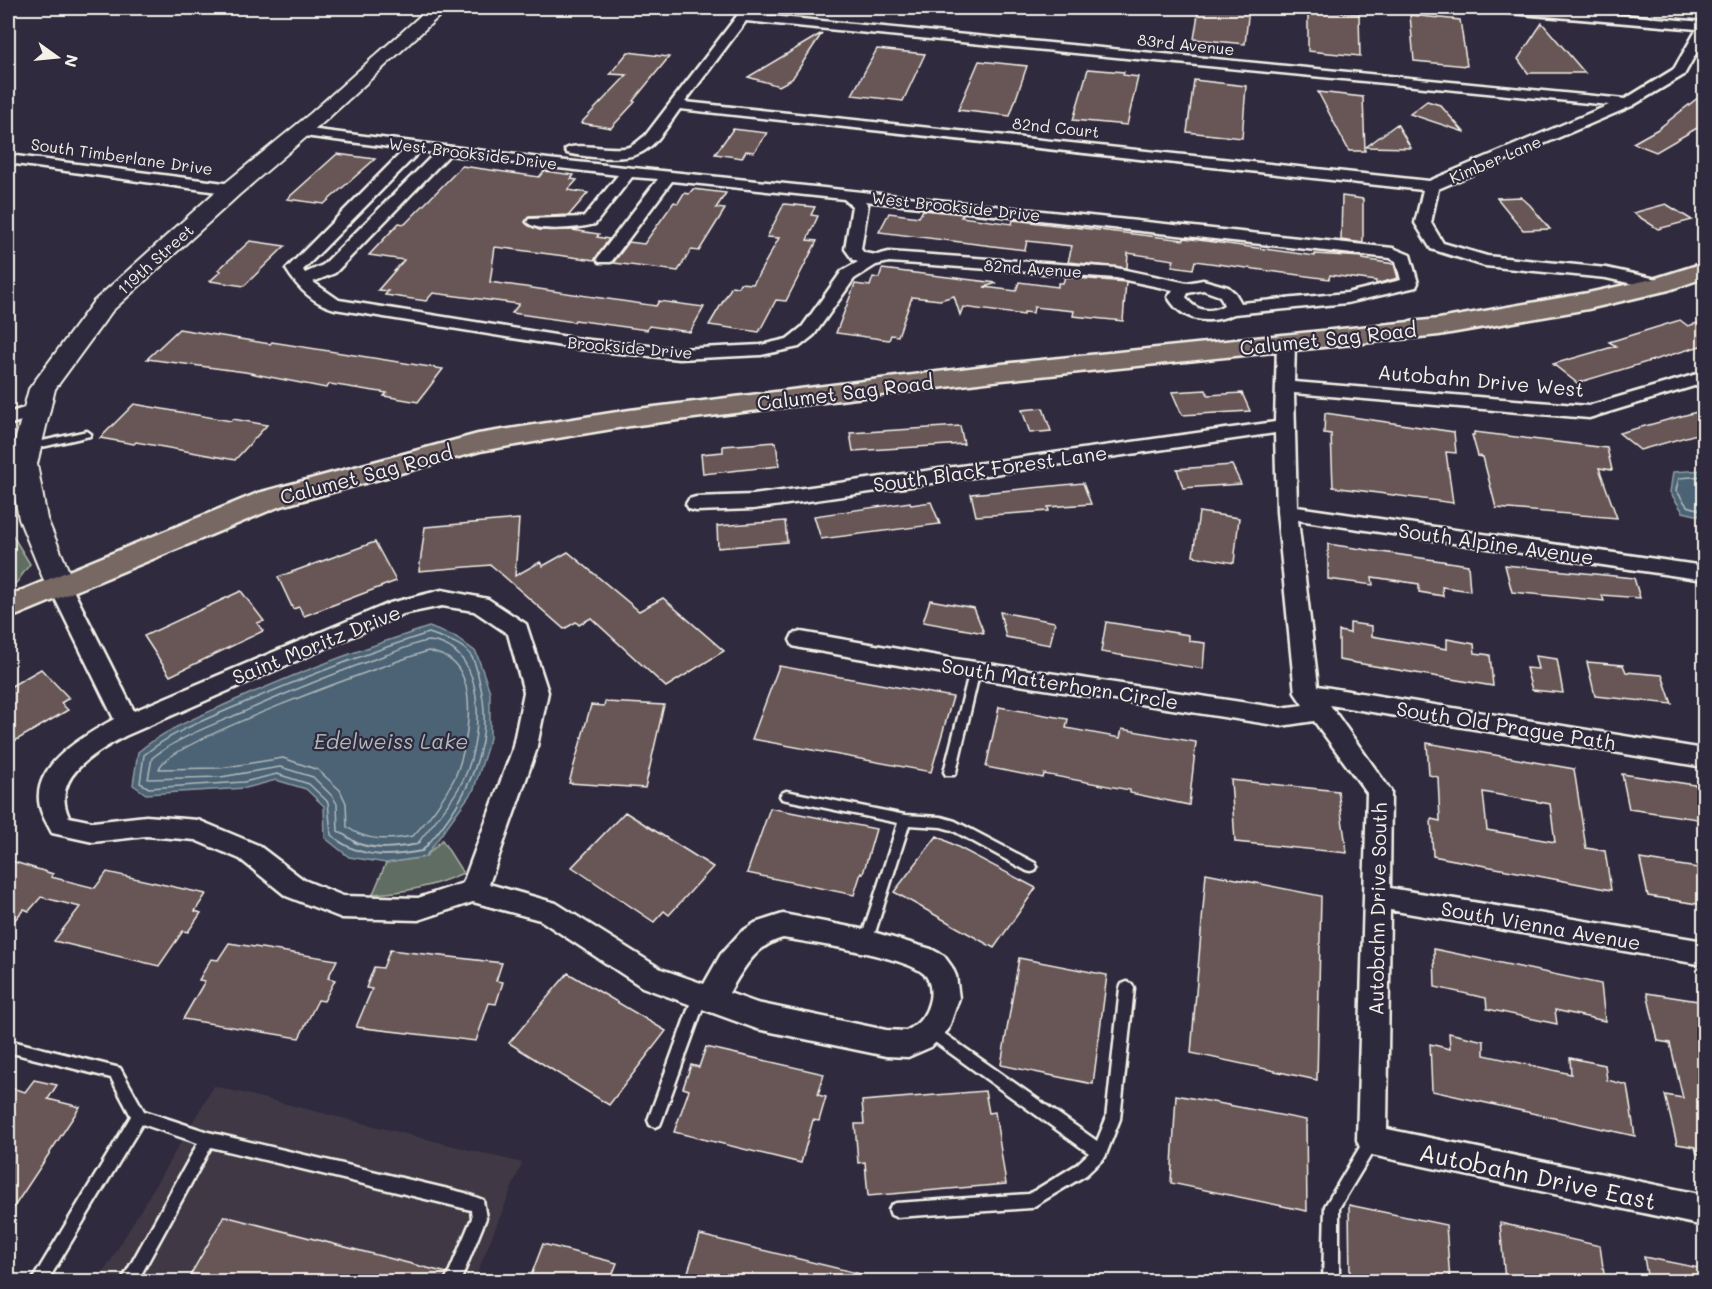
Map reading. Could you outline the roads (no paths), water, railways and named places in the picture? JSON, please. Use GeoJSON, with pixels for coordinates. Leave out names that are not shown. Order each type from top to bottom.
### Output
{"type":"FeatureCollection","features":[{"type":"Feature","properties":{"kind":"main road","name":"Calumet Sag Road"},"geometry":{"type":"LineString","coordinates":[[8,608],[268,500],[478,443],[630,418],[1002,372],[1439,327],[1588,301],[1660,285],[1704,270]]}},
{"type":"Feature","properties":{"kind":"street","name":"119th Street"},"geometry":{"type":"LineString","coordinates":[[60,586],[33,519],[23,464],[42,389],[104,306],[232,189],[320,123],[439,8]]}},
{"type":"Feature","properties":{"kind":"street"},"geometry":{"type":"LineString","coordinates":[[1498,8],[1704,27]]}},
{"type":"Feature","properties":{"kind":"street"},"geometry":{"type":"LineString","coordinates":[[362,125],[440,137],[599,153],[634,151],[650,139],[746,12]]}},
{"type":"Feature","properties":{"kind":"street","name":"83rd Avenue"},"geometry":{"type":"LineString","coordinates":[[746,12],[1627,104]]}},
{"type":"Feature","properties":{"kind":"street","name":"Kimber Lane"},"geometry":{"type":"LineString","coordinates":[[1660,285],[1606,273],[1485,261],[1437,246],[1423,223],[1431,186],[1627,104],[1679,72],[1704,27]]}},
{"type":"Feature","properties":{"kind":"street","name":"82nd Court"},"geometry":{"type":"LineString","coordinates":[[677,105],[1431,186]]}},
{"type":"Feature","properties":{"kind":"street","name":"West Brookside Drive"},"geometry":{"type":"LineString","coordinates":[[320,123],[417,146],[446,150],[1393,253],[1404,258],[1410,283],[1347,298],[1230,309]]}},
{"type":"Feature","properties":{"kind":"street"},"geometry":{"type":"LineString","coordinates":[[417,146],[294,269],[301,281],[329,269],[446,150]]}},
{"type":"Feature","properties":{"kind":"street","name":"South Timberlane Drive"},"geometry":{"type":"LineString","coordinates":[[8,159],[232,189]]}},
{"type":"Feature","properties":{"kind":"street"},"geometry":{"type":"LineString","coordinates":[[535,222],[571,224],[589,221],[629,171]]}},
{"type":"Feature","properties":{"kind":"street"},"geometry":{"type":"LineString","coordinates":[[605,259],[669,175]]}},
{"type":"Feature","properties":{"kind":"street"},"geometry":{"type":"LineString","coordinates":[[848,195],[860,205],[853,249],[859,257],[878,260]]}},
{"type":"Feature","properties":{"kind":"street"},"geometry":{"type":"LineString","coordinates":[[596,214],[635,219]]}},
{"type":"Feature","properties":{"kind":"street","name":"82nd Avenue"},"geometry":{"type":"LineString","coordinates":[[878,260],[889,257],[1116,273],[1186,288],[1203,285],[1216,287],[1232,297],[1233,306],[1230,309]]}},
{"type":"Feature","properties":{"kind":"street","name":"Brookside Drive"},"geometry":{"type":"LineString","coordinates":[[301,281],[315,295],[335,304],[580,344],[679,354],[761,351],[793,343],[808,330],[848,275],[878,260]]}},
{"type":"Feature","properties":{"kind":"street"},"geometry":{"type":"LineString","coordinates":[[1186,288],[1177,297],[1179,304],[1192,312],[1214,315],[1230,309]]}},
{"type":"Feature","properties":{"kind":"street","name":"Autobahn Drive South"},"geometry":{"type":"LineString","coordinates":[[1286,343],[1284,426],[1287,512],[1314,702],[1379,790],[1372,1140]]}},
{"type":"Feature","properties":{"kind":"street","name":"Autobahn Drive West"},"geometry":{"type":"LineString","coordinates":[[1285,387],[1589,412],[1704,377]]}},
{"type":"Feature","properties":{"kind":"street"},"geometry":{"type":"LineString","coordinates":[[8,419],[37,410]]}},
{"type":"Feature","properties":{"kind":"street","name":"South Black Forest Lane"},"geometry":{"type":"LineString","coordinates":[[696,504],[753,502],[1284,426]]}},
{"type":"Feature","properties":{"kind":"street","name":"South Alpine Avenue"},"geometry":{"type":"LineString","coordinates":[[1287,512],[1704,573]]}},
{"type":"Feature","properties":{"kind":"street"},"geometry":{"type":"LineString","coordinates":[[60,586],[128,723]]}},
{"type":"Feature","properties":{"kind":"street","name":"Saint Moritz Drive"},"geometry":{"type":"LineString","coordinates":[[442,598],[480,604],[518,630],[536,692],[524,751],[473,891],[418,909],[342,907],[295,888],[249,852],[198,830],[147,826],[93,832],[61,826],[52,803],[54,781],[70,760],[101,738],[128,723],[398,608],[442,598]]}},
{"type":"Feature","properties":{"kind":"street","name":"South Matterhorn Circle"},"geometry":{"type":"LineString","coordinates":[[801,640],[975,670],[1281,717],[1314,702]]}},
{"type":"Feature","properties":{"kind":"street","name":"South Old Prague Path"},"geometry":{"type":"LineString","coordinates":[[1314,702],[1704,758]]}},
{"type":"Feature","properties":{"kind":"street"},"geometry":{"type":"LineString","coordinates":[[473,891],[547,911],[652,978],[757,1017],[886,1043],[908,1044],[930,1031],[943,1012],[945,998],[942,976],[934,965],[921,957],[866,942],[783,926],[765,931],[751,940],[705,997]]}},
{"type":"Feature","properties":{"kind":"street","name":"South Vienna Avenue"},"geometry":{"type":"LineString","coordinates":[[1377,897],[1704,953]]}},
{"type":"Feature","properties":{"kind":"street","name":"Autobahn Drive East"},"geometry":{"type":"LineString","coordinates":[[1372,1140],[1704,1211]]}},
{"type":"Feature","properties":{"kind":"lane"},"geometry":{"type":"LineString","coordinates":[[27,448],[87,434]]}},
{"type":"Feature","properties":{"kind":"lane"},"geometry":{"type":"LineString","coordinates":[[950,772],[975,670]]}},
{"type":"Feature","properties":{"kind":"lane"},"geometry":{"type":"LineString","coordinates":[[786,796],[905,820],[941,822],[955,826],[1031,867]]}},
{"type":"Feature","properties":{"kind":"lane"},"geometry":{"type":"LineString","coordinates":[[866,942],[905,820]]}},
{"type":"Feature","properties":{"kind":"lane"},"geometry":{"type":"LineString","coordinates":[[896,1210],[1031,1201],[1081,1170],[1100,1152],[1113,1119],[1127,988]]}},
{"type":"Feature","properties":{"kind":"lane"},"geometry":{"type":"LineString","coordinates":[[655,1120],[705,997]]}},
{"type":"Feature","properties":{"kind":"lane"},"geometry":{"type":"LineString","coordinates":[[930,1031],[1100,1152]]}},
{"type":"Feature","properties":{"kind":"lane"},"geometry":{"type":"LineString","coordinates":[[8,1046],[115,1073],[139,1116],[208,1139],[478,1205],[479,1218],[452,1281]]}},
{"type":"Feature","properties":{"kind":"lane"},"geometry":{"type":"LineString","coordinates":[[38,1281],[139,1116]]}},
{"type":"Feature","properties":{"kind":"lane"},"geometry":{"type":"LineString","coordinates":[[128,1281],[208,1139]]}},
{"type":"Feature","properties":{"kind":"lane"},"geometry":{"type":"LineString","coordinates":[[1331,1281],[1332,1206],[1372,1140]]}},
{"type":"Feature","properties":{"kind":"water"},"geometry":{"type":"Polygon","coordinates":[[[1704,470],[1704,517],[1683,512],[1670,492],[1673,472],[1704,470]]]}},
{"type":"Feature","properties":{"kind":"water","name":"Edelweiss Lake"},"geometry":{"type":"Polygon","coordinates":[[[429,627],[456,637],[476,652],[490,692],[490,738],[474,789],[425,857],[386,863],[349,857],[325,838],[324,806],[306,789],[276,780],[246,788],[146,794],[133,785],[138,752],[174,728],[310,669],[429,627]]]}}]}
